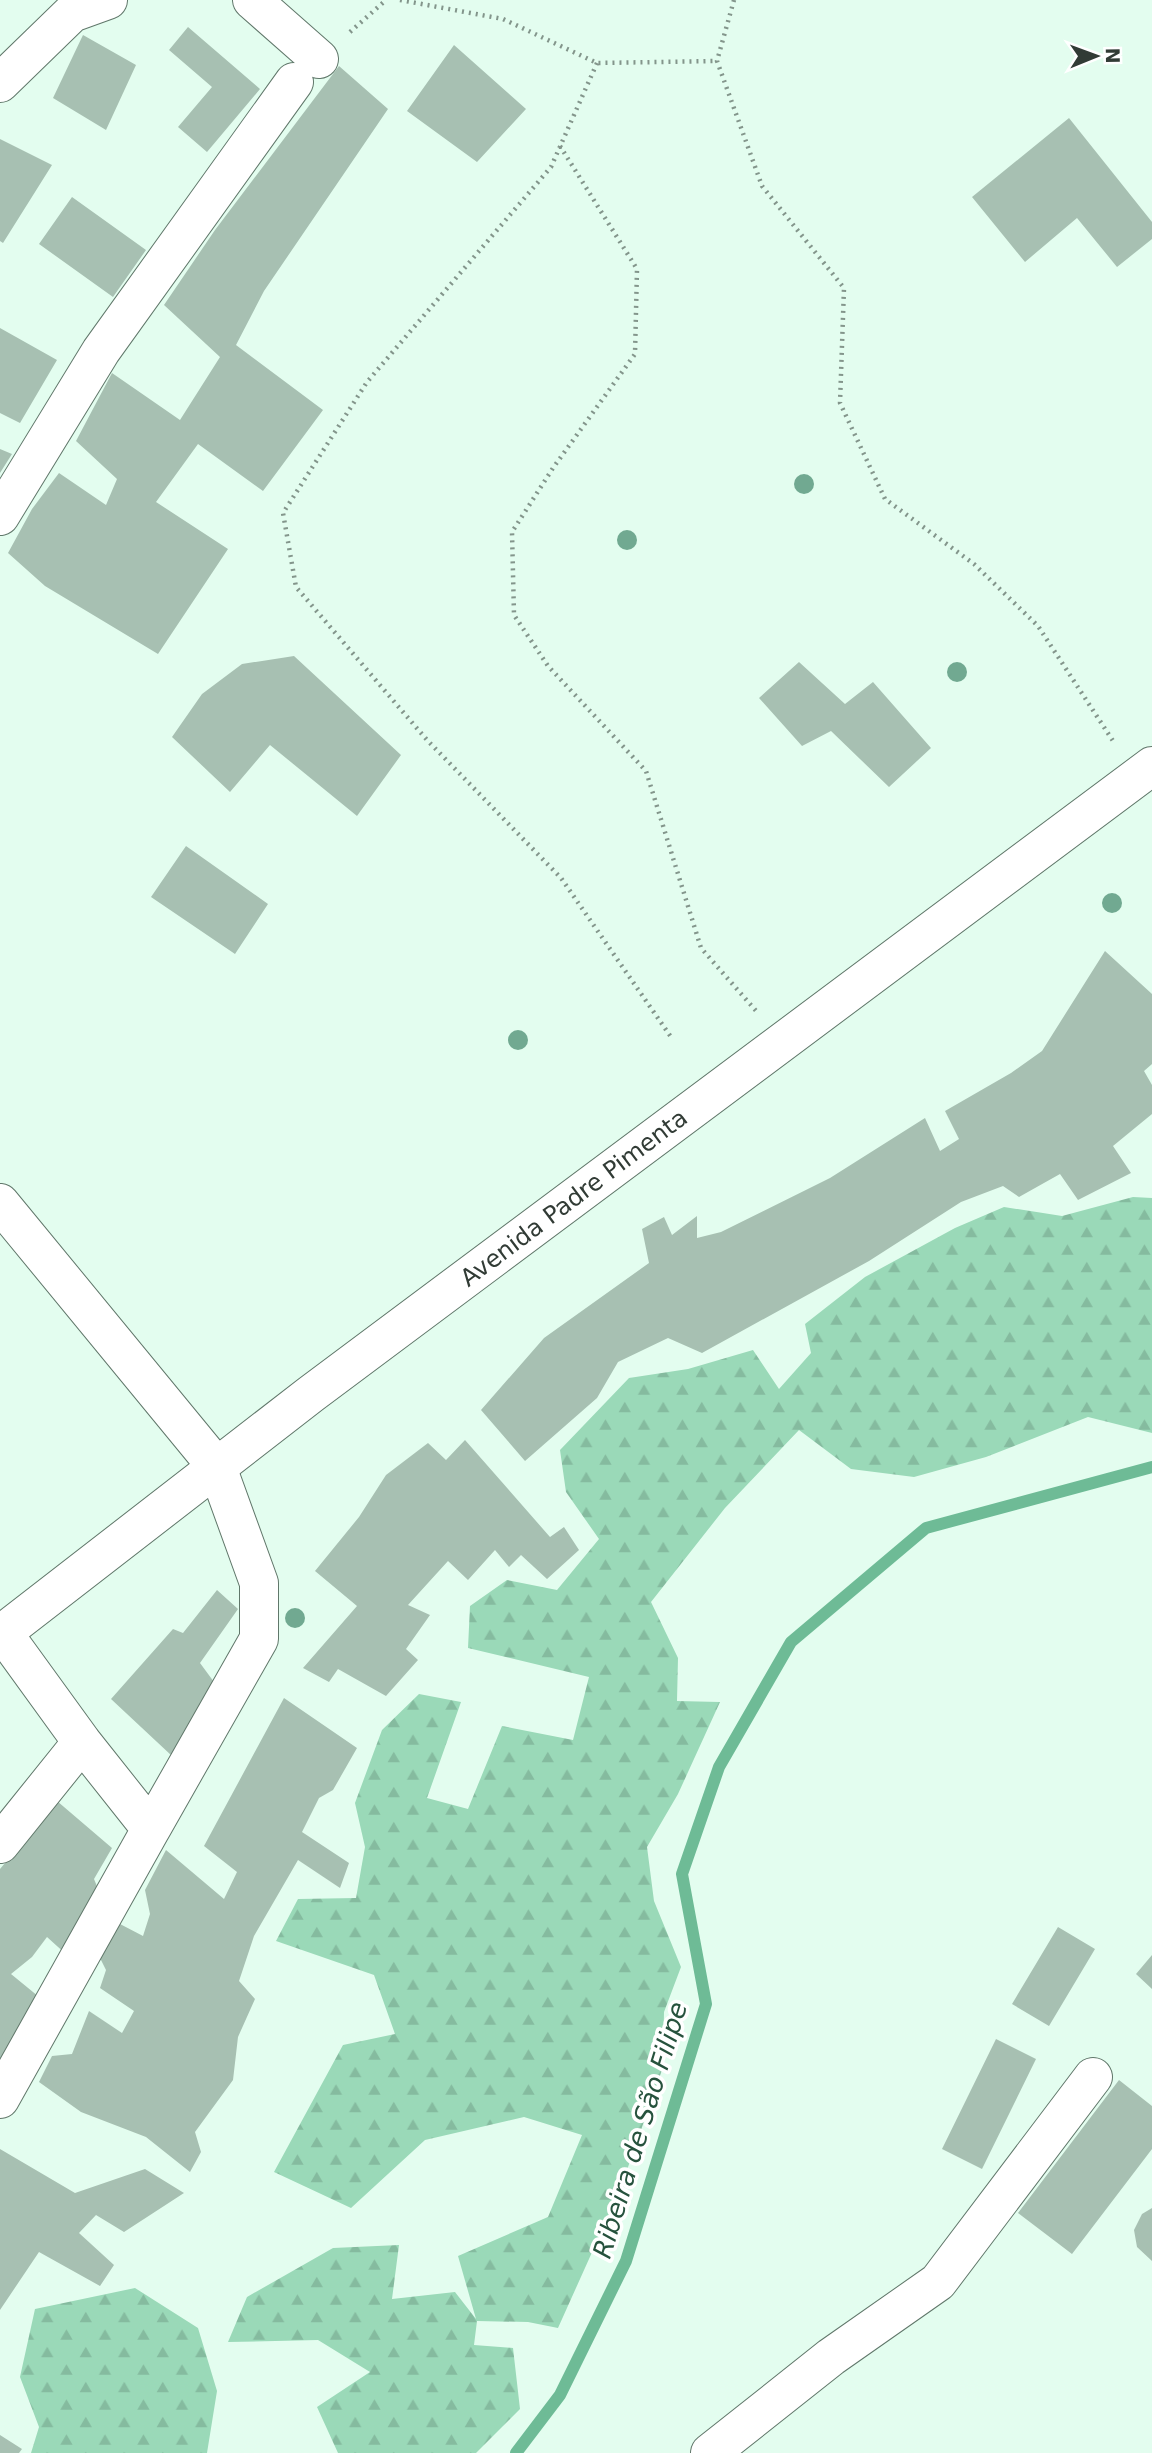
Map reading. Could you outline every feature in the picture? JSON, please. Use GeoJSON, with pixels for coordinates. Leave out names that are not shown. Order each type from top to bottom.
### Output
{"type":"FeatureCollection","features":[{"type":"Feature","properties":{"kind":"street"},"geometry":{"type":"LineString","coordinates":[[0,83],[72,13],[108,0]]}},
{"type":"Feature","properties":{"kind":"street"},"geometry":{"type":"LineString","coordinates":[[0,516],[101,351],[306,71],[252,0]]}},
{"type":"Feature","properties":{"kind":"street","name":"Avenida Padre Pimenta"},"geometry":{"type":"LineString","coordinates":[[1,1634],[217,1467],[1145,772]]}},
{"type":"Feature","properties":{"kind":"street"},"geometry":{"type":"LineString","coordinates":[[0,1203],[217,1467],[259,1583],[259,1639],[0,2099]]}},
{"type":"Feature","properties":{"kind":"street"},"geometry":{"type":"LineString","coordinates":[[1,1634],[151,1829]]}},
{"type":"Feature","properties":{"kind":"street"},"geometry":{"type":"LineString","coordinates":[[0,1844],[82,1742]]}},
{"type":"Feature","properties":{"kind":"street"},"geometry":{"type":"LineString","coordinates":[[710,2453],[831,2357],[938,2282],[1093,2077]]}},
{"type":"Feature","properties":{"kind":"path"},"geometry":{"type":"LineString","coordinates":[[400,0],[503,19],[597,63],[717,61]]}},
{"type":"Feature","properties":{"kind":"path"},"geometry":{"type":"LineString","coordinates":[[734,0],[717,61],[762,186],[844,288],[840,403],[885,499],[974,564],[1038,626],[1145,772]]}},
{"type":"Feature","properties":{"kind":"path"},"geometry":{"type":"LineString","coordinates":[[597,63],[551,167],[366,382],[284,513],[296,587],[427,740],[561,878],[671,1037]]}},
{"type":"Feature","properties":{"kind":"path"},"geometry":{"type":"LineString","coordinates":[[560,146],[638,269],[635,354],[553,468],[512,532],[514,615],[548,666],[646,771],[701,948],[783,1042]]}},
{"type":"Feature","properties":{"kind":"green space"},"geometry":{"type":"Polygon","coordinates":[[[1133,1197],[1152,1198],[1152,1433],[1088,1417],[986,1457],[914,1477],[851,1469],[799,1430],[725,1508],[651,1602],[678,1658],[677,1701],[720,1702],[678,1794],[647,1847],[654,1901],[681,1967],[664,2012],[663,2067],[620,2190],[558,2328],[528,2322],[477,2321],[474,2345],[513,2348],[520,2409],[476,2453],[338,2453],[317,2407],[370,2372],[318,2340],[228,2342],[247,2297],[333,2248],[399,2245],[392,2299],[455,2292],[476,2319],[458,2256],[548,2217],[582,2135],[524,2117],[425,2140],[351,2208],[274,2172],[343,2045],[395,2034],[374,1975],[276,1941],[298,1899],[356,1898],[365,1847],[355,1803],[382,1730],[419,1694],[461,1702],[427,1798],[468,1809],[502,1726],[573,1740],[589,1677],[468,1648],[470,1606],[507,1580],[557,1590],[599,1539],[566,1492],[560,1450],[629,1378],[688,1369],[753,1350],[779,1389],[811,1353],[805,1324],[865,1277],[955,1228],[1004,1207],[1062,1216],[1133,1197]]]}},
{"type":"Feature","properties":{"kind":"green space"},"geometry":{"type":"Polygon","coordinates":[[[135,2288],[198,2328],[217,2391],[207,2453],[31,2453],[39,2427],[20,2377],[35,2309],[135,2288]]]}},
{"type":"Feature","properties":{"kind":"building"},"geometry":{"type":"Polygon","coordinates":[[[188,27],[260,89],[207,152],[178,127],[212,87],[169,50],[188,27]]]}},
{"type":"Feature","properties":{"kind":"building"},"geometry":{"type":"Polygon","coordinates":[[[83,35],[136,65],[106,130],[53,98],[83,35]]]}},
{"type":"Feature","properties":{"kind":"building"},"geometry":{"type":"Polygon","coordinates":[[[454,45],[526,109],[477,162],[407,111],[454,45]]]}},
{"type":"Feature","properties":{"kind":"building"},"geometry":{"type":"Polygon","coordinates":[[[339,66],[388,109],[264,291],[236,345],[323,410],[263,491],[198,444],[156,502],[228,549],[158,654],[45,586],[8,553],[32,509],[59,473],[106,505],[117,479],[76,441],[112,373],[180,420],[220,357],[164,305],[215,230],[339,66]]]}},
{"type":"Feature","properties":{"kind":"building"},"geometry":{"type":"Polygon","coordinates":[[[1069,118],[1152,222],[1152,239],[1117,267],[1077,218],[1025,262],[972,197],[1069,118]]]}},
{"type":"Feature","properties":{"kind":"building"},"geometry":{"type":"Polygon","coordinates":[[[0,139],[52,165],[3,243],[0,241],[0,139]]]}},
{"type":"Feature","properties":{"kind":"building"},"geometry":{"type":"Polygon","coordinates":[[[72,197],[146,250],[113,297],[39,244],[72,197]]]}},
{"type":"Feature","properties":{"kind":"building"},"geometry":{"type":"Polygon","coordinates":[[[0,328],[57,360],[20,423],[0,413],[0,328]]]}},
{"type":"Feature","properties":{"kind":"building"},"geometry":{"type":"Polygon","coordinates":[[[0,449],[12,454],[0,473],[0,449]]]}},
{"type":"Feature","properties":{"kind":"building"},"geometry":{"type":"Polygon","coordinates":[[[294,656],[401,755],[357,816],[270,745],[230,792],[172,737],[202,694],[242,664],[294,656]]]}},
{"type":"Feature","properties":{"kind":"building"},"geometry":{"type":"Polygon","coordinates":[[[799,662],[845,704],[873,682],[931,748],[889,787],[831,731],[802,746],[759,698],[799,662]]]}},
{"type":"Feature","properties":{"kind":"building"},"geometry":{"type":"Polygon","coordinates":[[[186,846],[268,904],[235,954],[151,897],[186,846]]]}},
{"type":"Feature","properties":{"kind":"building"},"geometry":{"type":"Polygon","coordinates":[[[1105,951],[1152,994],[1152,1064],[1144,1071],[1152,1085],[1152,1114],[1113,1146],[1131,1173],[1078,1200],[1060,1174],[1019,1197],[1003,1186],[961,1202],[869,1261],[702,1353],[668,1338],[618,1362],[597,1398],[525,1461],[481,1410],[544,1338],[649,1263],[642,1229],[664,1217],[672,1235],[697,1216],[697,1238],[721,1232],[830,1178],[925,1118],[940,1151],[959,1139],[945,1111],[1011,1073],[1042,1051],[1105,951]]]}},
{"type":"Feature","properties":{"kind":"building"},"geometry":{"type":"Polygon","coordinates":[[[465,1440],[550,1537],[564,1527],[579,1550],[547,1579],[521,1555],[509,1567],[495,1550],[468,1580],[448,1561],[408,1605],[430,1615],[406,1649],[418,1660],[386,1696],[338,1669],[329,1682],[303,1668],[357,1606],[315,1571],[359,1517],[386,1475],[428,1443],[446,1460],[465,1440]]]}},
{"type":"Feature","properties":{"kind":"building"},"geometry":{"type":"Polygon","coordinates":[[[217,1590],[238,1609],[200,1663],[214,1682],[172,1756],[111,1699],[173,1629],[183,1633],[217,1590]]]}},
{"type":"Feature","properties":{"kind":"building"},"geometry":{"type":"Polygon","coordinates":[[[284,1698],[357,1748],[333,1790],[319,1798],[302,1832],[349,1863],[340,1888],[298,1860],[254,1936],[239,1981],[255,1999],[238,2037],[233,2080],[195,2132],[201,2152],[190,2172],[146,2137],[81,2112],[39,2082],[52,2056],[72,2054],[89,2011],[122,2033],[134,2011],[100,1988],[106,1970],[98,1954],[120,1924],[143,1936],[150,1914],[145,1890],[166,1850],[224,1899],[237,1872],[204,1846],[284,1698]]]}},
{"type":"Feature","properties":{"kind":"building"},"geometry":{"type":"Polygon","coordinates":[[[57,1801],[112,1848],[94,1879],[103,1901],[68,1956],[47,1937],[32,1957],[11,1974],[44,2001],[0,2062],[0,1869],[57,1801]]]}},
{"type":"Feature","properties":{"kind":"building"},"geometry":{"type":"Polygon","coordinates":[[[1058,1927],[1095,1949],[1049,2026],[1012,2004],[1058,1927]]]}},
{"type":"Feature","properties":{"kind":"building"},"geometry":{"type":"Polygon","coordinates":[[[1152,1955],[1152,1989],[1136,1974],[1152,1955]]]}},
{"type":"Feature","properties":{"kind":"building"},"geometry":{"type":"Polygon","coordinates":[[[996,2039],[1036,2059],[982,2169],[942,2149],[996,2039]]]}},
{"type":"Feature","properties":{"kind":"building"},"geometry":{"type":"Polygon","coordinates":[[[1119,2080],[1152,2106],[1152,2149],[1072,2254],[1018,2213],[1119,2080]]]}},
{"type":"Feature","properties":{"kind":"building"},"geometry":{"type":"Polygon","coordinates":[[[0,2149],[75,2193],[145,2169],[184,2193],[124,2232],[96,2215],[79,2233],[114,2265],[100,2286],[39,2252],[0,2310],[0,2149]]]}},
{"type":"Feature","properties":{"kind":"building"},"geometry":{"type":"Polygon","coordinates":[[[1152,2208],[1152,2261],[1137,2247],[1134,2230],[1142,2214],[1152,2208]]]}},
{"type":"Feature","properties":{"kind":"building"},"geometry":{"type":"Polygon","coordinates":[[[0,2435],[22,2449],[19,2453],[0,2453],[0,2435]]]}},
{"type":"Feature","properties":{"kind":"waterway","name":"Ribeira de São Filipe"},"geometry":{"type":"LineString","coordinates":[[516,2453],[560,2395],[626,2261],[706,2004],[682,1874],[719,1767],[791,1642],[926,1528],[1152,1467]]}}]}
